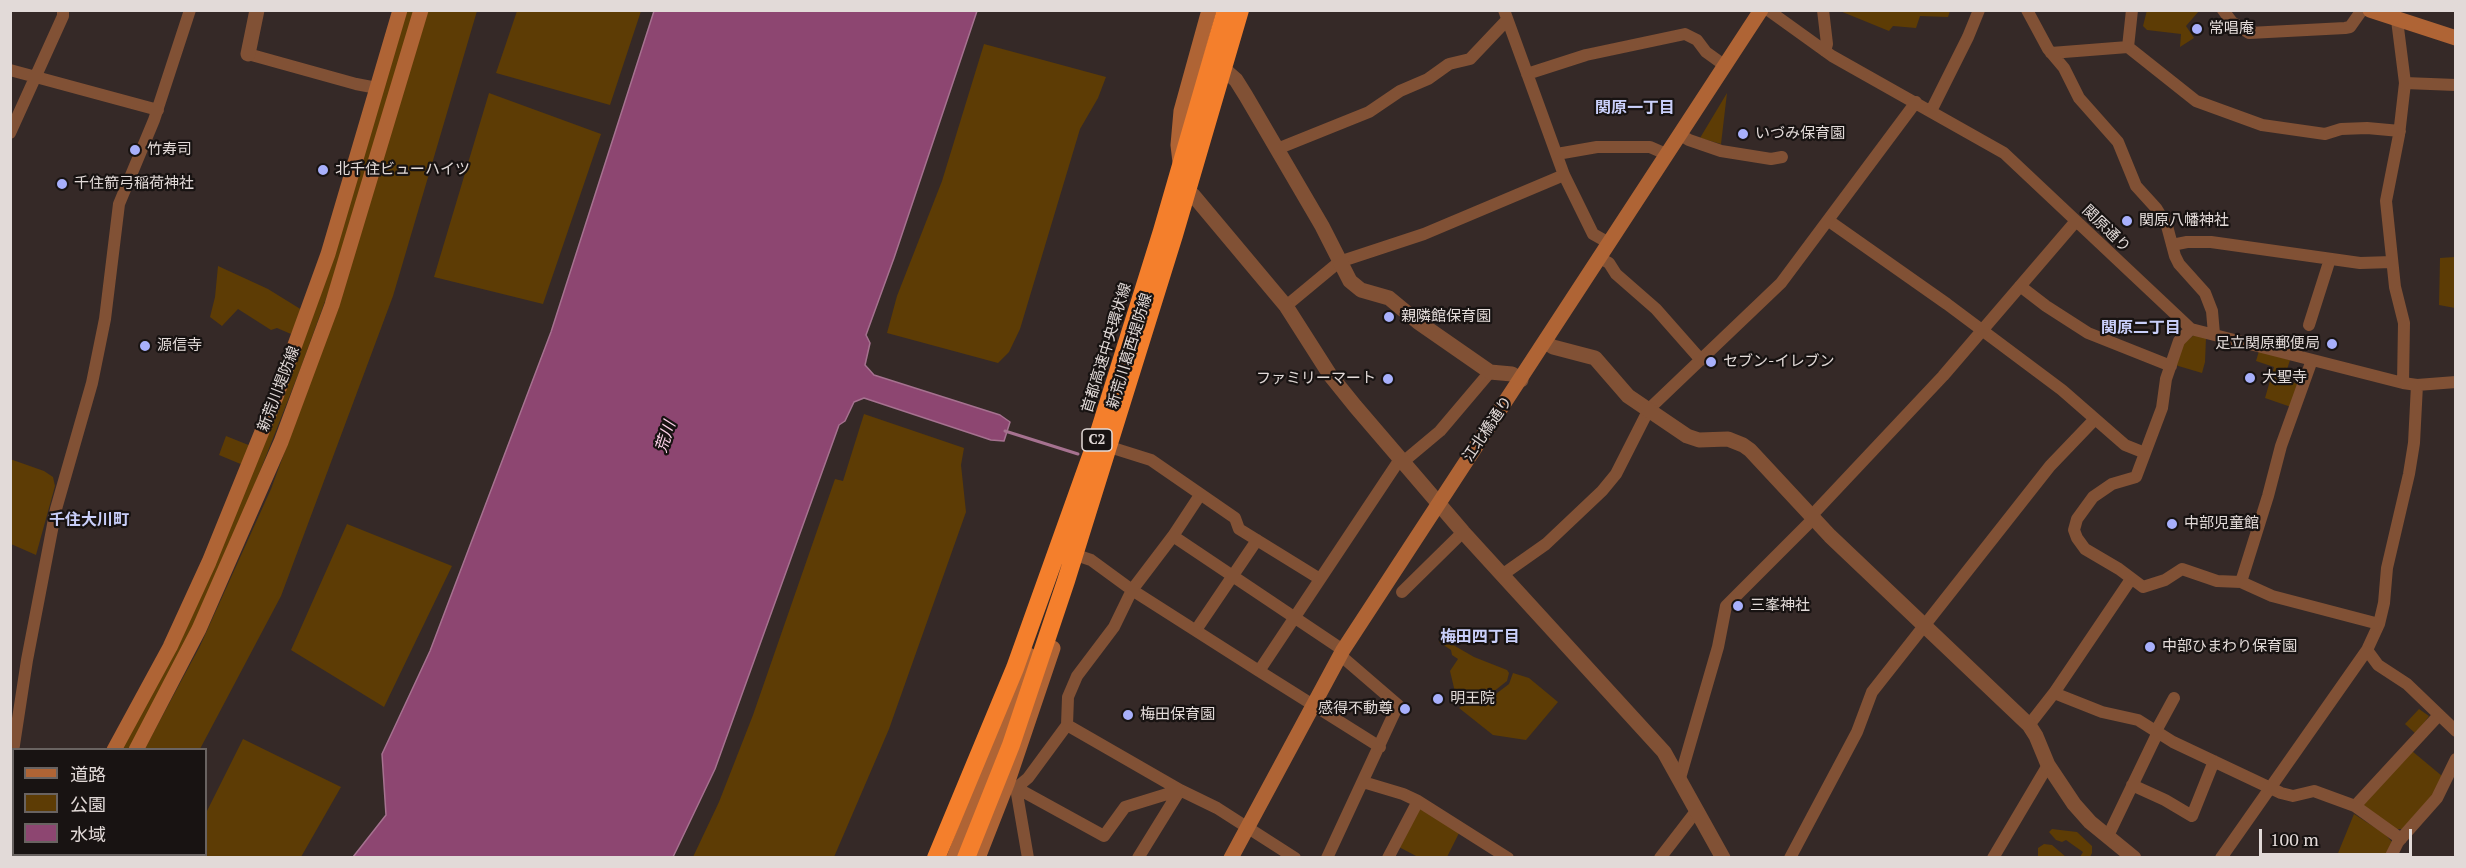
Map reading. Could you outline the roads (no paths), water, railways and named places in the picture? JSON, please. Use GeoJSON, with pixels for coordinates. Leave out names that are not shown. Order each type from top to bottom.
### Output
{"type":"FeatureCollection","features":[{"type":"Feature","properties":{"kind":"highway","name":"首都高速中央環状線"},"geometry":{"type":"LineString","coordinates":[[936,858],[987,739],[1045,587],[1096,442],[1162,231],[1226,10]]}},
{"type":"Feature","properties":{"kind":"highway","name":"首都高速中央環状線"},"geometry":{"type":"LineString","coordinates":[[966,858],[1011,745],[1066,581],[1171,246],[1240,10]]}},
{"type":"Feature","properties":{"kind":"highway"},"geometry":{"type":"LineString","coordinates":[[945,858],[963,813],[987,739]]}},
{"type":"Feature","properties":{"kind":"main road","name":"新荒川堤防線"},"geometry":{"type":"LineString","coordinates":[[115,748],[170,647],[209,562],[254,453],[328,254],[400,10]]}},
{"type":"Feature","properties":{"kind":"main road","name":"新荒川堤防線"},"geometry":{"type":"LineString","coordinates":[[137,748],[199,629],[281,442],[340,283],[422,10]]}},
{"type":"Feature","properties":{"kind":"main road"},"geometry":{"type":"LineString","coordinates":[[1193,195],[1184,177],[1178,145],[1181,111],[1209,10]]}},
{"type":"Feature","properties":{"kind":"main road","name":"新荒川葛西堤防線"},"geometry":{"type":"LineString","coordinates":[[954,858],[986,776],[1101,445],[1233,10]]}},
{"type":"Feature","properties":{"kind":"main road","name":"新荒川葛西堤防線"},"geometry":{"type":"LineString","coordinates":[[978,858],[1012,786],[1193,195],[1247,10]]}},
{"type":"Feature","properties":{"kind":"main road","name":"江北橋通り"},"geometry":{"type":"LineString","coordinates":[[1231,858],[1342,652],[1761,10]]}},
{"type":"Feature","properties":{"kind":"main road"},"geometry":{"type":"LineString","coordinates":[[2377,11],[2397,20],[2456,38]]}},
{"type":"Feature","properties":{"kind":"street"},"geometry":{"type":"LineString","coordinates":[[10,133],[63,16],[63,10]]}},
{"type":"Feature","properties":{"kind":"street"},"geometry":{"type":"LineString","coordinates":[[15,748],[25,671],[56,509],[92,383],[105,319],[118,204],[158,111],[190,10]]}},
{"type":"Feature","properties":{"kind":"street"},"geometry":{"type":"LineString","coordinates":[[257,10],[248,54],[377,88]]}},
{"type":"Feature","properties":{"kind":"street","name":"関原通り"},"geometry":{"type":"LineString","coordinates":[[1768,10],[1825,51],[2004,153],[2191,329]]}},
{"type":"Feature","properties":{"kind":"street"},"geometry":{"type":"LineString","coordinates":[[1823,10],[1827,44],[1825,51]]}},
{"type":"Feature","properties":{"kind":"street"},"geometry":{"type":"LineString","coordinates":[[1931,111],[1979,10]]}},
{"type":"Feature","properties":{"kind":"street"},"geometry":{"type":"LineString","coordinates":[[2027,10],[2051,52],[2064,68],[2079,98],[2118,142],[2136,186],[2156,208],[2167,226],[2179,264],[2205,293],[2212,311],[2214,334]]}},
{"type":"Feature","properties":{"kind":"street"},"geometry":{"type":"LineString","coordinates":[[2128,47],[2132,10]]}},
{"type":"Feature","properties":{"kind":"street"},"geometry":{"type":"LineString","coordinates":[[2223,10],[2232,22],[2249,33],[2350,27],[2362,10]]}},
{"type":"Feature","properties":{"kind":"street"},"geometry":{"type":"LineString","coordinates":[[1277,149],[1369,112],[1400,91],[1428,79],[1449,64],[1470,59],[1505,16]]}},
{"type":"Feature","properties":{"kind":"street"},"geometry":{"type":"LineString","coordinates":[[1505,16],[1564,175],[1593,234],[1609,243]]}},
{"type":"Feature","properties":{"kind":"street"},"geometry":{"type":"LineString","coordinates":[[2397,20],[2405,83],[2400,131],[2386,201],[2395,287],[2404,322],[2403,383]]}},
{"type":"Feature","properties":{"kind":"street"},"geometry":{"type":"LineString","coordinates":[[1527,74],[1586,55],[1685,34],[1697,40],[1706,52],[1724,65]]}},
{"type":"Feature","properties":{"kind":"street"},"geometry":{"type":"LineString","coordinates":[[2051,52],[2128,47],[2196,101],[2253,123],[2325,134],[2341,129],[2358,128],[2400,131]]}},
{"type":"Feature","properties":{"kind":"street"},"geometry":{"type":"LineString","coordinates":[[10,70],[158,111]]}},
{"type":"Feature","properties":{"kind":"street"},"geometry":{"type":"LineString","coordinates":[[1228,73],[1236,80],[1277,149],[1322,226],[1350,281],[1361,290],[1389,298],[1418,322],[1490,372],[1512,374],[1521,380]]}},
{"type":"Feature","properties":{"kind":"street"},"geometry":{"type":"LineString","coordinates":[[2405,83],[2456,85]]}},
{"type":"Feature","properties":{"kind":"street"},"geometry":{"type":"LineString","coordinates":[[1502,575],[1546,544],[1598,496],[1617,474],[1648,408],[1781,283],[1916,102]]}},
{"type":"Feature","properties":{"kind":"street"},"geometry":{"type":"LineString","coordinates":[[1679,134],[1689,140],[1721,151],[1771,159],[1782,157]]}},
{"type":"Feature","properties":{"kind":"street"},"geometry":{"type":"LineString","coordinates":[[1557,154],[1597,147],[1650,147],[1666,154]]}},
{"type":"Feature","properties":{"kind":"street"},"geometry":{"type":"LineString","coordinates":[[1286,306],[1339,262],[1424,234],[1564,175]]}},
{"type":"Feature","properties":{"kind":"street"},"geometry":{"type":"LineString","coordinates":[[1193,195],[1286,306],[1330,375],[1438,504],[1656,743],[1680,778],[1723,858]]}},
{"type":"Feature","properties":{"kind":"street"},"geometry":{"type":"LineString","coordinates":[[1829,221],[2062,390],[2125,445],[2145,453]]}},
{"type":"Feature","properties":{"kind":"street"},"geometry":{"type":"LineString","coordinates":[[1680,778],[1718,647],[1726,606],[1809,523],[1812,517],[1943,376],[2076,221]]}},
{"type":"Feature","properties":{"kind":"street"},"geometry":{"type":"LineString","coordinates":[[2172,245],[2187,242],[2211,242],[2360,263],[2392,262]]}},
{"type":"Feature","properties":{"kind":"street"},"geometry":{"type":"LineString","coordinates":[[1600,258],[1609,263],[1616,274],[1656,309],[1701,360]]}},
{"type":"Feature","properties":{"kind":"street"},"geometry":{"type":"LineString","coordinates":[[2309,325],[2330,259]]}},
{"type":"Feature","properties":{"kind":"street"},"geometry":{"type":"LineString","coordinates":[[2020,286],[2088,333],[2171,366]]}},
{"type":"Feature","properties":{"kind":"street"},"geometry":{"type":"LineString","coordinates":[[2379,624],[2272,596],[2241,582],[2217,580],[2182,569],[2152,585],[2143,587],[2119,569],[2085,549],[2074,530],[2077,519],[2093,497],[2112,484],[2136,477],[2162,408],[2166,380],[2179,340],[2191,329],[2403,383],[2417,385],[2456,382]]}},
{"type":"Feature","properties":{"kind":"street"},"geometry":{"type":"LineString","coordinates":[[1545,342],[1553,347],[1595,358],[1628,396],[1687,436],[1700,440],[1728,440],[1743,445],[1812,517],[2029,725],[2048,765],[2074,804],[2090,822],[2134,858]]}},
{"type":"Feature","properties":{"kind":"street"},"geometry":{"type":"LineString","coordinates":[[2241,582],[2281,447],[2312,360]]}},
{"type":"Feature","properties":{"kind":"street"},"geometry":{"type":"LineString","coordinates":[[1259,671],[1401,460],[1440,431],[1490,372]]}},
{"type":"Feature","properties":{"kind":"street"},"geometry":{"type":"LineString","coordinates":[[2221,858],[2367,650],[2379,624],[2385,603],[2387,568],[2409,474],[2414,442],[2417,385]]}},
{"type":"Feature","properties":{"kind":"street"},"geometry":{"type":"LineString","coordinates":[[1790,858],[1857,732],[1872,692],[2050,466],[2095,419]]}},
{"type":"Feature","properties":{"kind":"street"},"geometry":{"type":"LineString","coordinates":[[1116,449],[1150,460],[1235,518],[1239,529],[1320,579]]}},
{"type":"Feature","properties":{"kind":"street"},"geometry":{"type":"LineString","coordinates":[[1012,786],[1028,778],[1068,725],[1068,697],[1077,676],[1114,627],[1132,590],[1173,536],[1200,495]]}},
{"type":"Feature","properties":{"kind":"street"},"geometry":{"type":"LineString","coordinates":[[1402,592],[1462,532]]}},
{"type":"Feature","properties":{"kind":"street"},"geometry":{"type":"LineString","coordinates":[[1173,536],[1295,616],[1342,652],[1398,705],[1327,858]]}},
{"type":"Feature","properties":{"kind":"street"},"geometry":{"type":"LineString","coordinates":[[1196,630],[1257,540]]}},
{"type":"Feature","properties":{"kind":"street"},"geometry":{"type":"LineString","coordinates":[[1082,557],[1091,560],[1132,590],[1380,747]]}},
{"type":"Feature","properties":{"kind":"street"},"geometry":{"type":"LineString","coordinates":[[2029,725],[2054,693],[2131,579]]}},
{"type":"Feature","properties":{"kind":"street"},"geometry":{"type":"LineString","coordinates":[[2367,650],[2378,665],[2407,684],[2456,731]]}},
{"type":"Feature","properties":{"kind":"street"},"geometry":{"type":"LineString","coordinates":[[2054,693],[2102,712],[2138,720],[2157,732],[2270,788],[2293,796],[2314,791],[2355,806],[2402,839]]}},
{"type":"Feature","properties":{"kind":"street"},"geometry":{"type":"LineString","coordinates":[[2108,836],[2174,698]]}},
{"type":"Feature","properties":{"kind":"street"},"geometry":{"type":"LineString","coordinates":[[2355,806],[2439,715]]}},
{"type":"Feature","properties":{"kind":"street"},"geometry":{"type":"LineString","coordinates":[[1068,725],[1180,790],[1217,808],[1295,858]]}},
{"type":"Feature","properties":{"kind":"street"},"geometry":{"type":"LineString","coordinates":[[2391,858],[2402,839],[2437,798],[2456,759]]}},
{"type":"Feature","properties":{"kind":"street"},"geometry":{"type":"LineString","coordinates":[[2132,785],[2192,816],[2214,761]]}},
{"type":"Feature","properties":{"kind":"street"},"geometry":{"type":"LineString","coordinates":[[1994,858],[2048,765]]}},
{"type":"Feature","properties":{"kind":"street"},"geometry":{"type":"LineString","coordinates":[[986,776],[1012,786],[1104,836],[1125,807],[1180,790]]}},
{"type":"Feature","properties":{"kind":"street"},"geometry":{"type":"LineString","coordinates":[[1363,782],[1418,801],[1508,858]]}},
{"type":"Feature","properties":{"kind":"street"},"geometry":{"type":"LineString","coordinates":[[1012,786],[1028,858]]}},
{"type":"Feature","properties":{"kind":"street"},"geometry":{"type":"LineString","coordinates":[[1138,858],[1180,790]]}},
{"type":"Feature","properties":{"kind":"street"},"geometry":{"type":"LineString","coordinates":[[1388,858],[1418,801]]}},
{"type":"Feature","properties":{"kind":"street"},"geometry":{"type":"LineString","coordinates":[[1660,858],[1697,810]]}},
{"type":"Feature","properties":{"kind":"water","name":"荒川"},"geometry":{"type":"Polygon","coordinates":[[[654,11],[977,11],[866,335],[870,343],[865,365],[874,375],[1000,415],[1010,422],[1004,441],[991,440],[864,398],[854,402],[845,421],[839,425],[715,769],[673,857],[353,857],[386,815],[382,754],[430,651],[551,332],[654,11]]]}},
{"type":"Feature","properties":{"kind":"waterway"},"geometry":{"type":"LineString","coordinates":[[1005,431],[1078,454]]}},
{"type":"Feature","properties":{"kind":"place","name":"常唱庵"},"geometry":{"type":"Point","coordinates":[2197,29]}},
{"type":"Feature","properties":{"kind":"place","name":"いづみ保育園"},"geometry":{"type":"Point","coordinates":[1743,134]}},
{"type":"Feature","properties":{"kind":"place","name":"竹寿司"},"geometry":{"type":"Point","coordinates":[135,150]}},
{"type":"Feature","properties":{"kind":"place","name":"北千住ビューハイツ"},"geometry":{"type":"Point","coordinates":[323,170]}},
{"type":"Feature","properties":{"kind":"place","name":"千住箭弓稲荷神社"},"geometry":{"type":"Point","coordinates":[62,184]}},
{"type":"Feature","properties":{"kind":"place","name":"関原八幡神社"},"geometry":{"type":"Point","coordinates":[2127,221]}},
{"type":"Feature","properties":{"kind":"place","name":"親隣館保育園"},"geometry":{"type":"Point","coordinates":[1389,317]}},
{"type":"Feature","properties":{"kind":"place","name":"足立関原郵便局"},"geometry":{"type":"Point","coordinates":[2332,344]}},
{"type":"Feature","properties":{"kind":"place","name":"源信寺"},"geometry":{"type":"Point","coordinates":[145,346]}},
{"type":"Feature","properties":{"kind":"place","name":"セブン-イレブン"},"geometry":{"type":"Point","coordinates":[1711,362]}},
{"type":"Feature","properties":{"kind":"place","name":"大聖寺"},"geometry":{"type":"Point","coordinates":[2250,378]}},
{"type":"Feature","properties":{"kind":"place","name":"ファミリーマート"},"geometry":{"type":"Point","coordinates":[1388,379]}},
{"type":"Feature","properties":{"kind":"place","name":"中部児童館"},"geometry":{"type":"Point","coordinates":[2172,524]}},
{"type":"Feature","properties":{"kind":"place","name":"三峯神社"},"geometry":{"type":"Point","coordinates":[1738,606]}},
{"type":"Feature","properties":{"kind":"place","name":"中部ひまわり保育園"},"geometry":{"type":"Point","coordinates":[2150,647]}},
{"type":"Feature","properties":{"kind":"place","name":"明王院"},"geometry":{"type":"Point","coordinates":[1438,699]}},
{"type":"Feature","properties":{"kind":"place","name":"感得不動尊"},"geometry":{"type":"Point","coordinates":[1405,709]}},
{"type":"Feature","properties":{"kind":"place","name":"梅田保育園"},"geometry":{"type":"Point","coordinates":[1128,715]}},
{"type":"Feature","properties":{"kind":"district","name":"関原一丁目"},"geometry":{"type":"Point","coordinates":[1635,108]}},
{"type":"Feature","properties":{"kind":"district","name":"関原二丁目"},"geometry":{"type":"Point","coordinates":[2141,328]}},
{"type":"Feature","properties":{"kind":"district","name":"千住大川町"},"geometry":{"type":"Point","coordinates":[89,520]}},
{"type":"Feature","properties":{"kind":"district","name":"梅田四丁目"},"geometry":{"type":"Point","coordinates":[1480,637]}}]}
